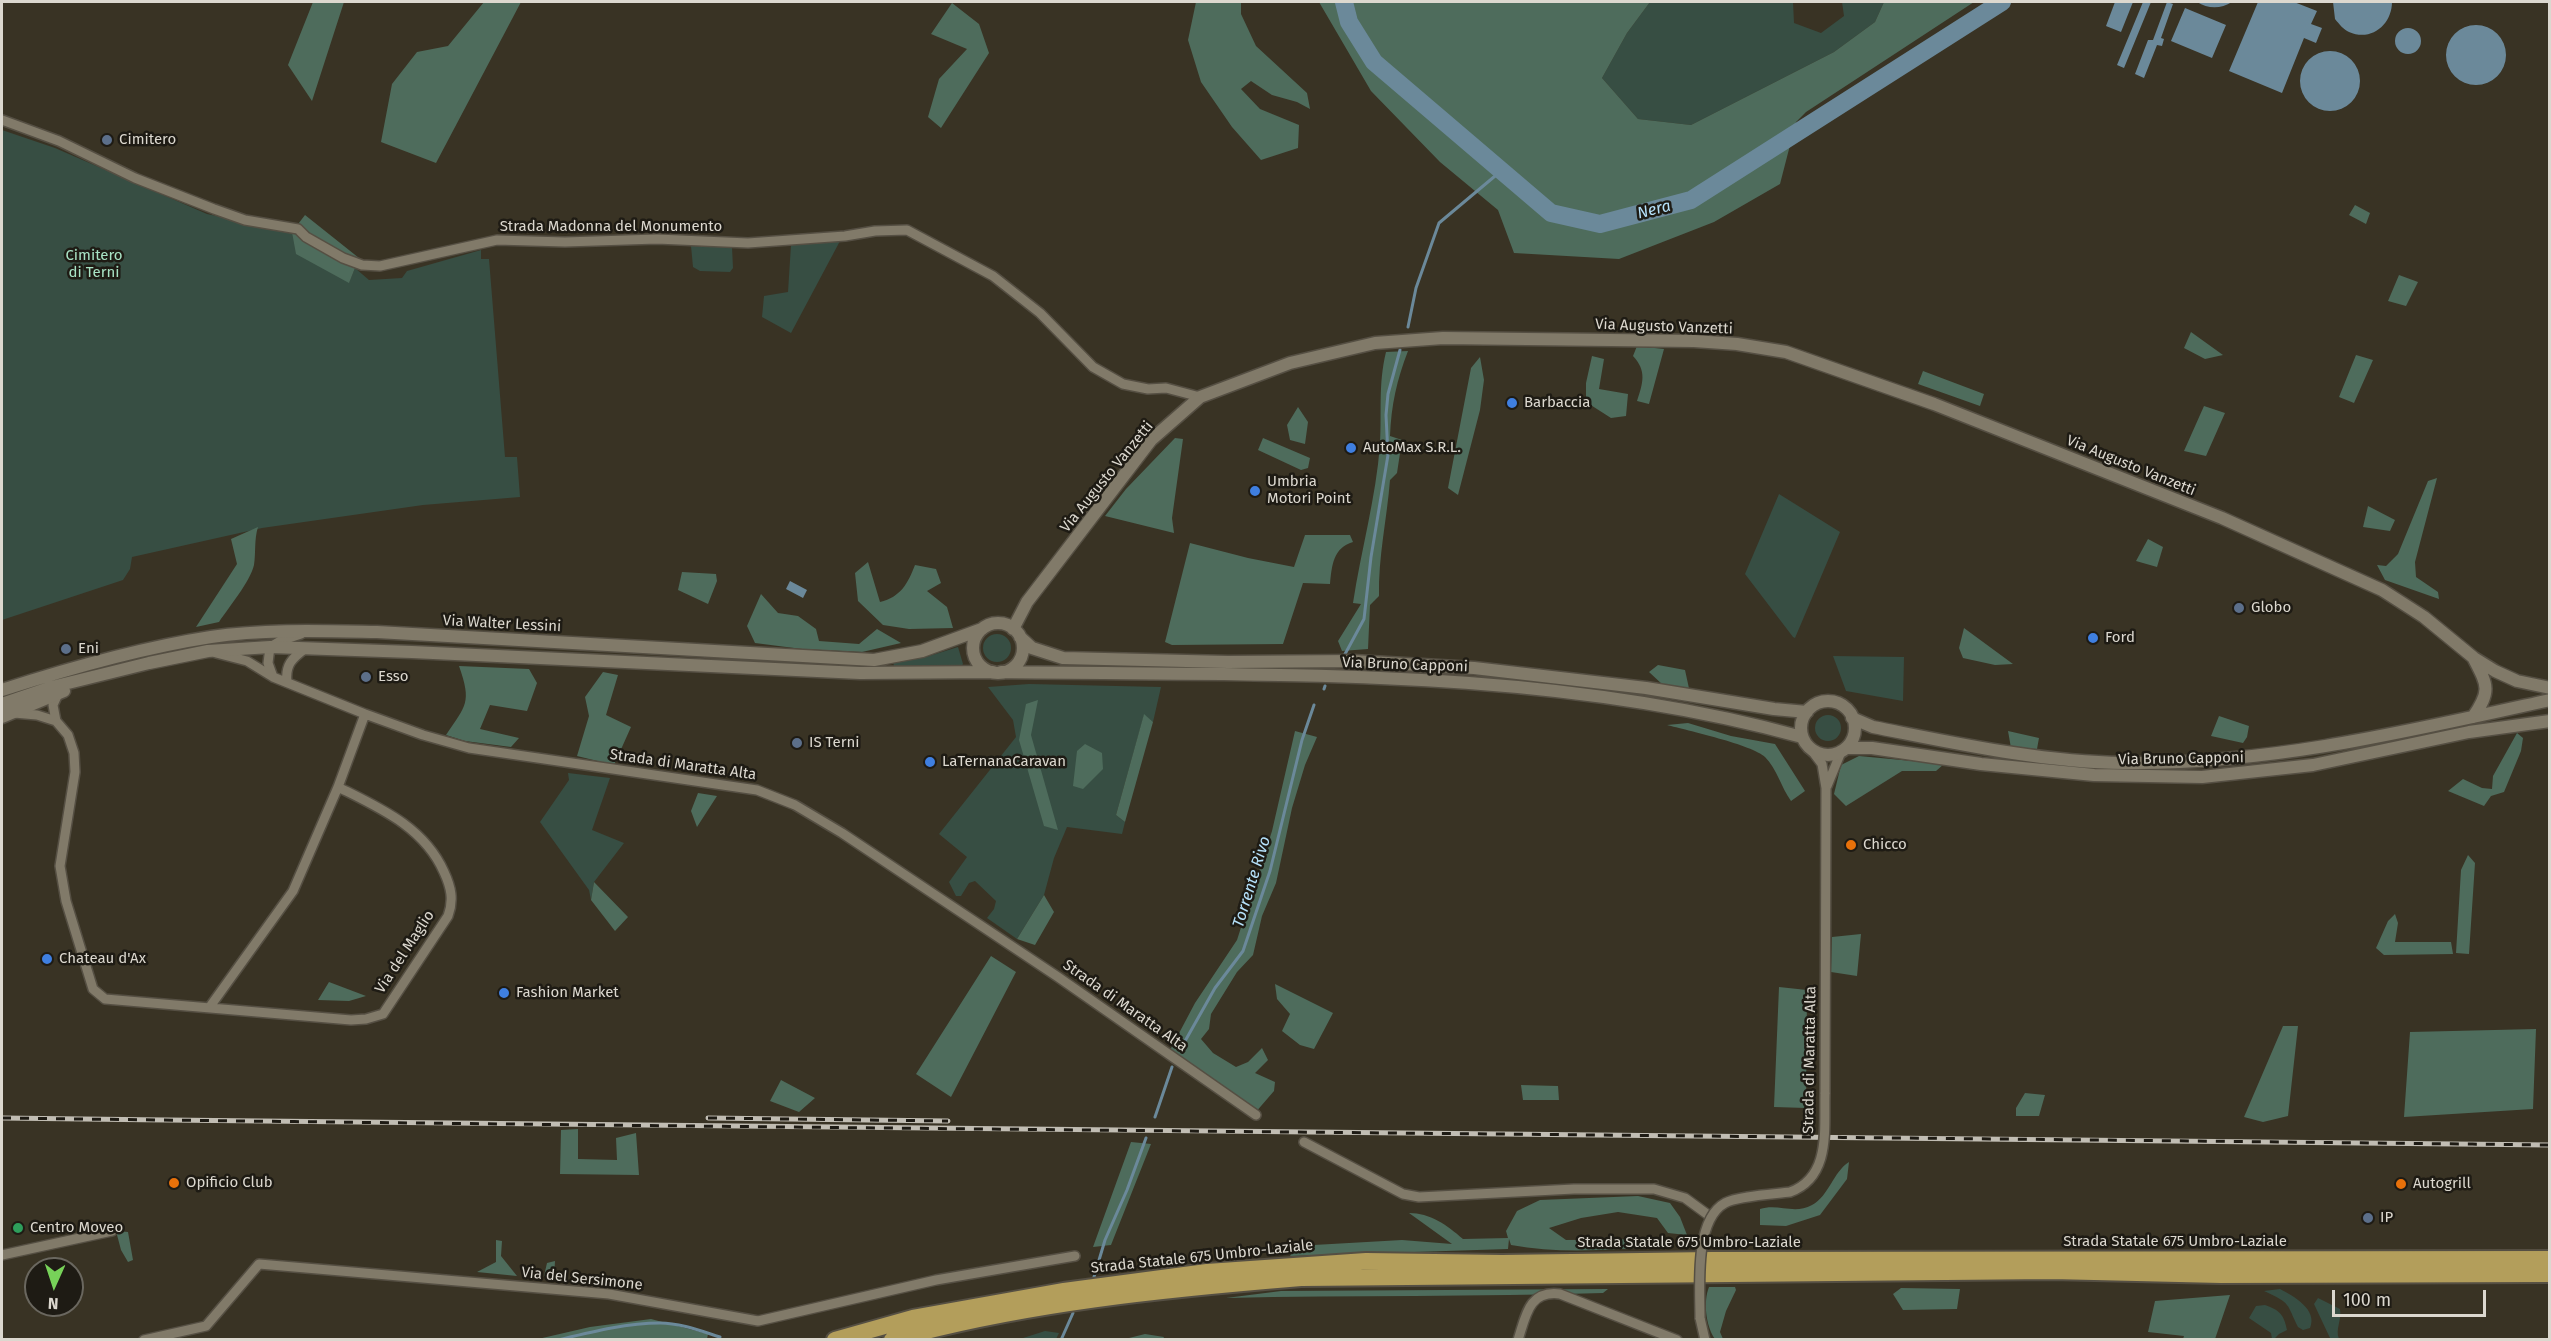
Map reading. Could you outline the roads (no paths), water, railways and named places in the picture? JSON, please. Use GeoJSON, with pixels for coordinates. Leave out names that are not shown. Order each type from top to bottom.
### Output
{"type":"FeatureCollection","features":[{"type":"Feature","properties":{"kind":"highway","name":"Strada Statale 675 Umbro-Laziale"},"geometry":{"type":"LineString","coordinates":[[836,1340],[913,1318],[1064,1291],[1207,1272],[1366,1261],[1502,1263],[1747,1260],[2550,1259]]}},
{"type":"Feature","properties":{"kind":"highway","name":"Strada Statale 675 Umbro-Laziale"},"geometry":{"type":"LineString","coordinates":[[892,1340],[1012,1313],[1072,1303],[1210,1285],[1301,1278],[2052,1271],[2221,1275],[2550,1274]]}},
{"type":"Feature","properties":{"kind":"main road","name":"Via Augusto Vanzetti"},"geometry":{"type":"LineString","coordinates":[[1017,633],[1027,602],[1151,440],[1200,397],[1290,363],[1386,342],[1443,338],[1694,341],[1737,344],[1786,352],[1934,404],[2271,538],[2382,590],[2424,617],[2474,658],[2495,671],[2517,681],[2550,688]]}},
{"type":"Feature","properties":{"kind":"main road"},"geometry":{"type":"LineString","coordinates":[[2,704],[103,674],[208,651],[270,647],[860,673],[997,672],[1015,666],[1019,660],[1022,645],[1017,633],[998,623],[982,629],[976,635],[973,650],[979,665],[997,672]]}},
{"type":"Feature","properties":{"kind":"main road","name":"Via Walter Lessini"},"geometry":{"type":"LineString","coordinates":[[2,689],[136,651],[213,637],[309,631],[376,632],[874,660],[922,651],[982,629]]}},
{"type":"Feature","properties":{"kind":"main road","name":"Via Bruno Capponi"},"geometry":{"type":"LineString","coordinates":[[1017,633],[1032,648],[1063,658],[1353,662],[1474,668],[1646,688],[1774,709],[1807,712],[1818,703],[1832,702],[1847,710],[1852,718],[1873,727],[2027,754],[2122,763],[2220,760],[2314,747],[2550,700]]}},
{"type":"Feature","properties":{"kind":"main road","name":"Via Augusto Vanzetti"},"geometry":{"type":"LineString","coordinates":[[2473,717],[2487,692],[2486,683],[2474,658]]}},
{"type":"Feature","properties":{"kind":"main road","name":"Via Bruno Capponi"},"geometry":{"type":"LineString","coordinates":[[997,672],[1475,682],[1672,709],[1762,726],[1802,737]]}},
{"type":"Feature","properties":{"kind":"main road"},"geometry":{"type":"LineString","coordinates":[[6,715],[103,674]]}},
{"type":"Feature","properties":{"kind":"main road"},"geometry":{"type":"LineString","coordinates":[[1807,712],[1801,724],[1802,737],[1810,748]]}},
{"type":"Feature","properties":{"kind":"main road"},"geometry":{"type":"LineString","coordinates":[[1843,750],[1854,734],[1852,718]]}},
{"type":"Feature","properties":{"kind":"main road","name":"Via Bruno Capponi"},"geometry":{"type":"LineString","coordinates":[[1810,748],[1825,755],[1843,750],[1872,748],[1981,764],[2094,776],[2202,777],[2313,765],[2469,732],[2550,721]]}},
{"type":"Feature","properties":{"kind":"street","name":"Strada Madonna del Monumento"},"geometry":{"type":"LineString","coordinates":[[2,120],[58,141],[135,178],[214,209],[245,219],[298,229],[306,237],[343,258],[362,265],[380,266],[497,240],[565,243],[657,239],[748,243],[907,230],[993,276],[1040,313],[1093,367],[1123,384],[1148,389],[1166,388],[1200,397]]}},
{"type":"Feature","properties":{"kind":"street"},"geometry":{"type":"LineString","coordinates":[[273,677],[268,663],[270,647],[309,631]]}},
{"type":"Feature","properties":{"kind":"street"},"geometry":{"type":"LineString","coordinates":[[286,682],[285,670],[293,657],[306,648]]}},
{"type":"Feature","properties":{"kind":"street","name":"Strada di Maratta Alta"},"geometry":{"type":"LineString","coordinates":[[208,651],[247,661],[273,677],[365,714],[423,735],[470,748],[757,790],[795,805],[842,833],[1048,970],[1256,1115]]}},
{"type":"Feature","properties":{"kind":"street"},"geometry":{"type":"LineString","coordinates":[[6,715],[37,715],[56,721],[53,705],[58,694]]}},
{"type":"Feature","properties":{"kind":"street"},"geometry":{"type":"LineString","coordinates":[[209,1008],[292,891],[338,787],[365,714]]}},
{"type":"Feature","properties":{"kind":"street","name":"Via del Maglio"},"geometry":{"type":"LineString","coordinates":[[56,721],[68,735],[74,753],[75,772],[60,866],[66,901],[93,989],[105,999],[351,1020],[383,1014],[448,916],[452,901],[450,884],[426,842],[388,813],[338,787]]}},
{"type":"Feature","properties":{"kind":"street"},"geometry":{"type":"LineString","coordinates":[[1810,748],[1822,764],[1826,788]]}},
{"type":"Feature","properties":{"kind":"street"},"geometry":{"type":"LineString","coordinates":[[1826,788],[1843,750]]}},
{"type":"Feature","properties":{"kind":"street","name":"Strada di Maratta Alta"},"geometry":{"type":"LineString","coordinates":[[1711,1217],[1725,1203],[1790,1192],[1800,1188],[1817,1170],[1823,1155],[1826,788]]}},
{"type":"Feature","properties":{"kind":"street"},"geometry":{"type":"LineString","coordinates":[[1304,1142],[1403,1194],[1419,1197],[1574,1189],[1654,1189],[1685,1198],[1711,1217],[1703,1238],[1700,1318],[1705,1340]]}},
{"type":"Feature","properties":{"kind":"street"},"geometry":{"type":"LineString","coordinates":[[2,1255],[112,1231]]}},
{"type":"Feature","properties":{"kind":"street","name":"Via del Sersimone"},"geometry":{"type":"LineString","coordinates":[[144,1340],[206,1326],[259,1264],[609,1294],[758,1321],[936,1280],[1075,1256]]}},
{"type":"Feature","properties":{"kind":"street"},"geometry":{"type":"LineString","coordinates":[[1518,1340],[1528,1310],[1538,1297],[1548,1292],[1560,1294],[1677,1340]]}},
{"type":"Feature","properties":{"kind":"water"},"geometry":{"type":"Polygon","coordinates":[[[2115,2],[2133,2],[2121,32],[2106,26],[2115,2]]]}},
{"type":"Feature","properties":{"kind":"water"},"geometry":{"type":"Polygon","coordinates":[[[2143,2],[2151,2],[2124,68],[2117,65],[2143,2]]]}},
{"type":"Feature","properties":{"kind":"water"},"geometry":{"type":"Polygon","coordinates":[[[2167,2],[2173,4],[2161,38],[2164,39],[2162,46],[2157,45],[2144,78],[2135,74],[2148,40],[2153,40],[2167,2]]]}},
{"type":"Feature","properties":{"kind":"water"},"geometry":{"type":"Polygon","coordinates":[[[2197,2],[2232,2],[2214,7],[2197,2]]]}},
{"type":"Feature","properties":{"kind":"water"},"geometry":{"type":"Polygon","coordinates":[[[2258,2],[2294,2],[2317,11],[2311,24],[2322,28],[2316,43],[2304,38],[2282,93],[2229,71],[2258,2]]]}},
{"type":"Feature","properties":{"kind":"water"},"geometry":{"type":"Polygon","coordinates":[[[2333,2],[2392,2],[2389,17],[2384,24],[2373,33],[2365,35],[2349,32],[2342,27],[2335,19],[2333,2]]]}},
{"type":"Feature","properties":{"kind":"water"},"geometry":{"type":"Polygon","coordinates":[[[2185,8],[2226,25],[2212,58],[2171,41],[2185,8]]]}},
{"type":"Feature","properties":{"kind":"water"},"geometry":{"type":"Polygon","coordinates":[[[2476,25],[2493,30],[2501,38],[2506,55],[2501,72],[2493,80],[2476,85],[2459,80],[2451,72],[2446,55],[2451,38],[2459,30],[2476,25]]]}},
{"type":"Feature","properties":{"kind":"water"},"geometry":{"type":"Polygon","coordinates":[[[2408,28],[2417,32],[2421,41],[2417,50],[2408,54],[2399,50],[2395,41],[2399,32],[2408,28]]]}},
{"type":"Feature","properties":{"kind":"water"},"geometry":{"type":"Polygon","coordinates":[[[2330,51],[2347,56],[2355,64],[2360,81],[2355,98],[2347,106],[2330,111],[2313,106],[2305,98],[2300,81],[2305,64],[2313,56],[2330,51]]]}},
{"type":"Feature","properties":{"kind":"water"},"geometry":{"type":"Polygon","coordinates":[[[790,581],[807,590],[803,598],[786,589],[790,581]]]}},
{"type":"Feature","properties":{"kind":"waterway","name":"Nera"},"geometry":{"type":"LineString","coordinates":[[1344,2],[1349,22],[1374,62],[1551,213],[1600,224],[1691,200],[2002,2]]}},
{"type":"Feature","properties":{"kind":"waterway","name":"Torrente Rivo"},"geometry":{"type":"LineString","coordinates":[[1408,327],[1416,288],[1439,223],[1501,171]]}},
{"type":"Feature","properties":{"kind":"waterway","name":"Torrente Rivo"},"geometry":{"type":"LineString","coordinates":[[1344,656],[1364,619],[1371,557],[1388,455],[1386,415],[1388,394],[1400,350]]}},
{"type":"Feature","properties":{"kind":"waterway","name":"Torrente Rivo"},"geometry":{"type":"LineString","coordinates":[[1180,1050],[1215,988],[1243,951],[1270,871],[1302,740],[1314,705]]}},
{"type":"Feature","properties":{"kind":"waterway","name":"Torrente Rivo"},"geometry":{"type":"LineString","coordinates":[[1155,1117],[1172,1067]]}},
{"type":"Feature","properties":{"kind":"waterway","name":"Torrente Rivo"},"geometry":{"type":"LineString","coordinates":[[1094,1277],[1105,1240],[1146,1138]]}},
{"type":"Feature","properties":{"kind":"waterway","name":"Torrente Rivo"},"geometry":{"type":"LineString","coordinates":[[1061,1340],[1073,1313]]}},
{"type":"Feature","properties":{"kind":"waterway"},"geometry":{"type":"LineString","coordinates":[[558,1340],[621,1326],[647,1323],[668,1323],[720,1337]]}},
{"type":"Feature","properties":{"kind":"railway"},"geometry":{"type":"LineString","coordinates":[[2,1118],[2550,1145]]}},
{"type":"Feature","properties":{"kind":"railway"},"geometry":{"type":"LineString","coordinates":[[708,1118],[948,1121]]}},
{"type":"Feature","properties":{"kind":"place","name":"Cimitero"},"geometry":{"type":"Point","coordinates":[107,140]}},
{"type":"Feature","properties":{"kind":"place","name":"Barbaccia"},"geometry":{"type":"Point","coordinates":[1512,403]}},
{"type":"Feature","properties":{"kind":"place","name":"AutoMax S.R.L."},"geometry":{"type":"Point","coordinates":[1351,448]}},
{"type":"Feature","properties":{"kind":"place","name":"Umbria Motori Point"},"geometry":{"type":"Point","coordinates":[1255,491]}},
{"type":"Feature","properties":{"kind":"place","name":"Globo"},"geometry":{"type":"Point","coordinates":[2239,608]}},
{"type":"Feature","properties":{"kind":"place","name":"Ford"},"geometry":{"type":"Point","coordinates":[2093,638]}},
{"type":"Feature","properties":{"kind":"place","name":"Eni"},"geometry":{"type":"Point","coordinates":[66,649]}},
{"type":"Feature","properties":{"kind":"place","name":"Esso"},"geometry":{"type":"Point","coordinates":[366,677]}},
{"type":"Feature","properties":{"kind":"place","name":"IS Terni"},"geometry":{"type":"Point","coordinates":[797,743]}},
{"type":"Feature","properties":{"kind":"place","name":"LaTernanaCaravan"},"geometry":{"type":"Point","coordinates":[930,762]}},
{"type":"Feature","properties":{"kind":"place","name":"Chicco"},"geometry":{"type":"Point","coordinates":[1851,845]}},
{"type":"Feature","properties":{"kind":"place","name":"Chateau d'Ax"},"geometry":{"type":"Point","coordinates":[47,959]}},
{"type":"Feature","properties":{"kind":"place","name":"Fashion Market"},"geometry":{"type":"Point","coordinates":[504,993]}},
{"type":"Feature","properties":{"kind":"place","name":"Opificio Club"},"geometry":{"type":"Point","coordinates":[174,1183]}},
{"type":"Feature","properties":{"kind":"place","name":"Autogrill"},"geometry":{"type":"Point","coordinates":[2401,1184]}},
{"type":"Feature","properties":{"kind":"place","name":"IP"},"geometry":{"type":"Point","coordinates":[2368,1218]}},
{"type":"Feature","properties":{"kind":"place","name":"Centro Moveo"},"geometry":{"type":"Point","coordinates":[18,1228]}},
{"type":"Feature","properties":{"kind":"park label","name":"Cimitero di Terni"},"geometry":{"type":"Point","coordinates":[94,264]}}]}
